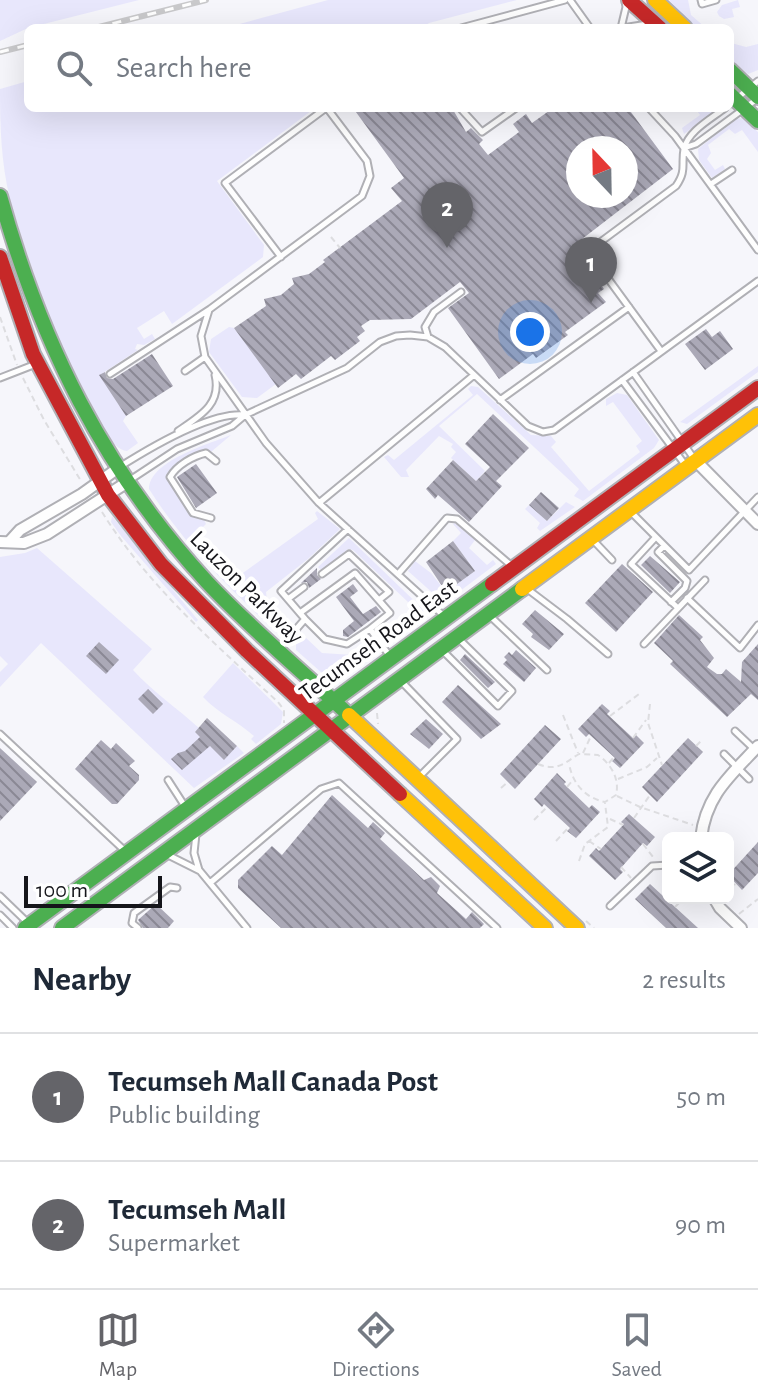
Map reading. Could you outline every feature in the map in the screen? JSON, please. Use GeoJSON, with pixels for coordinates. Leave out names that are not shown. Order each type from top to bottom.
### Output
{"type":"FeatureCollection","features":[{"type":"Feature","properties":{"kind":"main road"},"geometry":{"type":"LineString","coordinates":[[627,0],[655,24]]}},
{"type":"Feature","properties":{"kind":"main road"},"geometry":{"type":"LineString","coordinates":[[655,0],[680,24]]}},
{"type":"Feature","properties":{"kind":"main road"},"geometry":{"type":"LineString","coordinates":[[734,73],[756,91]]}},
{"type":"Feature","properties":{"kind":"main road"},"geometry":{"type":"LineString","coordinates":[[734,104],[758,121]]}},
{"type":"Feature","properties":{"kind":"main road","name":"Lauzon Parkway"},"geometry":{"type":"LineString","coordinates":[[0,196],[17,257],[51,348],[86,418],[117,469],[176,550],[573,927]]}},
{"type":"Feature","properties":{"kind":"main road","name":"Lauzon Parkway"},"geometry":{"type":"LineString","coordinates":[[0,257],[38,363],[68,424],[108,495],[180,585],[545,928]]}},
{"type":"Feature","properties":{"kind":"main road","name":"Tecumseh Road East"},"geometry":{"type":"LineString","coordinates":[[29,927],[758,388]]}},
{"type":"Feature","properties":{"kind":"main road","name":"Tecumseh Road East"},"geometry":{"type":"LineString","coordinates":[[62,928],[757,417]]}},
{"type":"Feature","properties":{"kind":"street"},"geometry":{"type":"LineString","coordinates":[[691,464],[758,524]]}},
{"type":"Feature","properties":{"kind":"street"},"geometry":{"type":"LineString","coordinates":[[5,541],[117,469]]}},
{"type":"Feature","properties":{"kind":"street"},"geometry":{"type":"LineString","coordinates":[[5,541],[24,543],[47,534],[126,483]]}},
{"type":"Feature","properties":{"kind":"street"},"geometry":{"type":"LineString","coordinates":[[702,832],[704,816],[718,788],[756,748]]}},
{"type":"Feature","properties":{"kind":"street"},"geometry":{"type":"LineString","coordinates":[[718,904],[736,923]]}},
{"type":"Feature","properties":{"kind":"lane"},"geometry":{"type":"LineString","coordinates":[[476,24],[567,0],[587,24]]}},
{"type":"Feature","properties":{"kind":"lane"},"geometry":{"type":"LineString","coordinates":[[622,24],[627,0]]}},
{"type":"Feature","properties":{"kind":"lane"},"geometry":{"type":"LineString","coordinates":[[663,0],[671,16]]}},
{"type":"Feature","properties":{"kind":"lane"},"geometry":{"type":"LineString","coordinates":[[701,0],[702,4],[716,0]]}},
{"type":"Feature","properties":{"kind":"lane"},"geometry":{"type":"LineString","coordinates":[[734,102],[756,91]]}},
{"type":"Feature","properties":{"kind":"lane"},"geometry":{"type":"LineString","coordinates":[[734,102],[756,91]]}},
{"type":"Feature","properties":{"kind":"lane"},"geometry":{"type":"LineString","coordinates":[[281,257],[225,183],[321,112]]}},
{"type":"Feature","properties":{"kind":"lane"},"geometry":{"type":"LineString","coordinates":[[110,374],[210,309],[362,196],[370,176],[367,161],[329,112]]}},
{"type":"Feature","properties":{"kind":"lane"},"geometry":{"type":"LineString","coordinates":[[464,112],[482,132],[510,112]]}},
{"type":"Feature","properties":{"kind":"lane"},"geometry":{"type":"LineString","coordinates":[[652,112],[684,148],[758,250]]}},
{"type":"Feature","properties":{"kind":"lane"},"geometry":{"type":"LineString","coordinates":[[661,351],[601,269],[597,256],[599,243],[676,186],[684,174],[684,148],[692,134],[721,112]]}},
{"type":"Feature","properties":{"kind":"lane"},"geometry":{"type":"LineString","coordinates":[[684,148],[696,144],[725,112]]}},
{"type":"Feature","properties":{"kind":"lane"},"geometry":{"type":"LineString","coordinates":[[711,184],[732,170]]}},
{"type":"Feature","properties":{"kind":"lane"},"geometry":{"type":"LineString","coordinates":[[126,483],[177,449],[232,426],[245,415],[347,368],[380,342],[396,336],[428,337],[445,347],[528,426],[543,432],[554,430],[758,281]]}},
{"type":"Feature","properties":{"kind":"lane"},"geometry":{"type":"LineString","coordinates":[[428,337],[425,327],[434,312],[461,292]]}},
{"type":"Feature","properties":{"kind":"lane"},"geometry":{"type":"LineString","coordinates":[[500,400],[629,307]]}},
{"type":"Feature","properties":{"kind":"lane"},"geometry":{"type":"LineString","coordinates":[[210,309],[201,336],[205,357],[283,465],[319,503],[446,618]]}},
{"type":"Feature","properties":{"kind":"lane"},"geometry":{"type":"LineString","coordinates":[[185,371],[205,357]]}},
{"type":"Feature","properties":{"kind":"lane"},"geometry":{"type":"LineString","coordinates":[[0,378],[38,363]]}},
{"type":"Feature","properties":{"kind":"lane"},"geometry":{"type":"LineString","coordinates":[[117,469],[168,439],[214,402],[218,387],[214,371]]}},
{"type":"Feature","properties":{"kind":"lane"},"geometry":{"type":"LineString","coordinates":[[633,372],[691,464]]}},
{"type":"Feature","properties":{"kind":"lane"},"geometry":{"type":"LineString","coordinates":[[319,503],[474,375]]}},
{"type":"Feature","properties":{"kind":"lane"},"geometry":{"type":"LineString","coordinates":[[622,380],[691,464]]}},
{"type":"Feature","properties":{"kind":"lane"},"geometry":{"type":"LineString","coordinates":[[168,439],[232,414],[245,415]]}},
{"type":"Feature","properties":{"kind":"lane"},"geometry":{"type":"LineString","coordinates":[[211,518],[193,513],[170,477],[196,455],[206,453],[216,461]]}},
{"type":"Feature","properties":{"kind":"lane"},"geometry":{"type":"LineString","coordinates":[[630,510],[689,570],[758,497]]}},
{"type":"Feature","properties":{"kind":"lane"},"geometry":{"type":"LineString","coordinates":[[398,574],[447,518],[457,519],[513,568]]}},
{"type":"Feature","properties":{"kind":"lane"},"geometry":{"type":"LineString","coordinates":[[300,613],[355,573],[390,613],[347,644],[325,639],[305,619],[281,591],[348,529]]}},
{"type":"Feature","properties":{"kind":"lane"},"geometry":{"type":"LineString","coordinates":[[655,538],[631,564],[678,608]]}},
{"type":"Feature","properties":{"kind":"lane"},"geometry":{"type":"LineString","coordinates":[[591,539],[612,560]]}},
{"type":"Feature","properties":{"kind":"lane"},"geometry":{"type":"LineString","coordinates":[[664,547],[658,552],[687,581],[685,588],[671,602]]}},
{"type":"Feature","properties":{"kind":"lane"},"geometry":{"type":"LineString","coordinates":[[322,574],[349,554],[389,592],[379,600]]}},
{"type":"Feature","properties":{"kind":"lane"},"geometry":{"type":"LineString","coordinates":[[644,644],[705,580]]}},
{"type":"Feature","properties":{"kind":"lane"},"geometry":{"type":"LineString","coordinates":[[288,599],[304,587]]}},
{"type":"Feature","properties":{"kind":"lane"},"geometry":{"type":"LineString","coordinates":[[525,588],[608,654]]}},
{"type":"Feature","properties":{"kind":"lane"},"geometry":{"type":"LineString","coordinates":[[687,598],[740,648],[758,625]]}},
{"type":"Feature","properties":{"kind":"lane"},"geometry":{"type":"LineString","coordinates":[[489,614],[547,670]]}},
{"type":"Feature","properties":{"kind":"lane"},"geometry":{"type":"LineString","coordinates":[[278,649],[305,619]]}},
{"type":"Feature","properties":{"kind":"lane"},"geometry":{"type":"LineString","coordinates":[[370,629],[391,658]]}},
{"type":"Feature","properties":{"kind":"lane"},"geometry":{"type":"LineString","coordinates":[[441,649],[498,706],[512,691],[458,637]]}},
{"type":"Feature","properties":{"kind":"lane"},"geometry":{"type":"LineString","coordinates":[[400,680],[457,739],[417,779]]}},
{"type":"Feature","properties":{"kind":"lane"},"geometry":{"type":"LineString","coordinates":[[735,731],[756,748]]}},
{"type":"Feature","properties":{"kind":"lane"},"geometry":{"type":"LineString","coordinates":[[0,734],[127,853]]}},
{"type":"Feature","properties":{"kind":"lane"},"geometry":{"type":"LineString","coordinates":[[724,754],[749,779]]}},
{"type":"Feature","properties":{"kind":"lane"},"geometry":{"type":"LineString","coordinates":[[168,780],[186,809]]}},
{"type":"Feature","properties":{"kind":"lane"},"geometry":{"type":"LineString","coordinates":[[210,883],[321,789],[339,783],[497,928]]}},
{"type":"Feature","properties":{"kind":"lane"},"geometry":{"type":"LineString","coordinates":[[197,829],[194,853],[200,871],[247,928]]}},
{"type":"Feature","properties":{"kind":"lane"},"geometry":{"type":"LineString","coordinates":[[163,854],[200,871]]}},
{"type":"Feature","properties":{"kind":"lane"},"geometry":{"type":"LineString","coordinates":[[610,906],[652,866],[662,865]]}},
{"type":"Feature","properties":{"kind":"lane"},"geometry":{"type":"LineString","coordinates":[[138,928],[132,923],[134,913],[170,887],[177,888]]}},
{"type":"Feature","properties":{"kind":"lane"},"geometry":{"type":"LineString","coordinates":[[0,896],[29,927]]}},
{"type":"Feature","properties":{"kind":"lane"},"geometry":{"type":"LineString","coordinates":[[0,915],[13,928]]}},
{"type":"Feature","properties":{"kind":"path"},"geometry":{"type":"LineString","coordinates":[[331,237],[340,248]]}},
{"type":"Feature","properties":{"kind":"path"},"geometry":{"type":"LineString","coordinates":[[0,317],[20,371],[44,420],[81,481]]}},
{"type":"Feature","properties":{"kind":"path"},"geometry":{"type":"LineString","coordinates":[[102,512],[146,571],[198,628],[278,702],[284,710],[284,724]]}},
{"type":"Feature","properties":{"kind":"path"},"geometry":{"type":"LineString","coordinates":[[610,716],[639,694]]}},
{"type":"Feature","properties":{"kind":"path"},"geometry":{"type":"LineString","coordinates":[[650,704],[648,717],[662,765]]}},
{"type":"Feature","properties":{"kind":"path"},"geometry":{"type":"LineString","coordinates":[[377,713],[379,728]]}},
{"type":"Feature","properties":{"kind":"path"},"geometry":{"type":"LineString","coordinates":[[563,715],[581,754]]}},
{"type":"Feature","properties":{"kind":"path"},"geometry":{"type":"LineString","coordinates":[[633,738],[648,717]]}},
{"type":"Feature","properties":{"kind":"path"},"geometry":{"type":"LineString","coordinates":[[538,764],[554,768],[569,763],[581,754],[591,736]]}},
{"type":"Feature","properties":{"kind":"path"},"geometry":{"type":"LineString","coordinates":[[696,746],[701,741]]}},
{"type":"Feature","properties":{"kind":"path"},"geometry":{"type":"LineString","coordinates":[[581,754],[598,755],[608,764],[616,780],[616,795]]}},
{"type":"Feature","properties":{"kind":"path"},"geometry":{"type":"LineString","coordinates":[[608,764],[614,757]]}},
{"type":"Feature","properties":{"kind":"path"},"geometry":{"type":"LineString","coordinates":[[616,780],[647,767],[658,757]]}},
{"type":"Feature","properties":{"kind":"path"},"geometry":{"type":"LineString","coordinates":[[569,763],[574,780],[588,796],[605,802]]}},
{"type":"Feature","properties":{"kind":"path"},"geometry":{"type":"LineString","coordinates":[[567,787],[574,780]]}},
{"type":"Feature","properties":{"kind":"path"},"geometry":{"type":"LineString","coordinates":[[501,788],[508,782]]}},
{"type":"Feature","properties":{"kind":"path"},"geometry":{"type":"LineString","coordinates":[[605,802],[616,795]]}},
{"type":"Feature","properties":{"kind":"path"},"geometry":{"type":"LineString","coordinates":[[616,795],[640,807],[696,825]]}},
{"type":"Feature","properties":{"kind":"path"},"geometry":{"type":"LineString","coordinates":[[634,818],[650,795]]}},
{"type":"Feature","properties":{"kind":"path"},"geometry":{"type":"LineString","coordinates":[[579,861],[588,841],[608,827],[605,802]]}},
{"type":"Feature","properties":{"kind":"path"},"geometry":{"type":"LineString","coordinates":[[534,820],[547,807]]}},
{"type":"Feature","properties":{"kind":"path"},"geometry":{"type":"LineString","coordinates":[[609,819],[623,825]]}},
{"type":"Feature","properties":{"kind":"path"},"geometry":{"type":"LineString","coordinates":[[556,841],[569,827]]}},
{"type":"Feature","properties":{"kind":"path"},"geometry":{"type":"LineString","coordinates":[[588,841],[601,849]]}},
{"type":"Feature","properties":{"kind":"path"},"geometry":{"type":"LineString","coordinates":[[643,844],[648,848],[653,862]]}},
{"type":"Feature","properties":{"kind":"path"},"geometry":{"type":"LineString","coordinates":[[621,867],[631,879]]}},
{"type":"Feature","properties":{"kind":"path"},"geometry":{"type":"LineString","coordinates":[[736,923],[758,899]]}},
{"type":"Feature","properties":{"kind":"path"},"geometry":{"type":"LineString","coordinates":[[675,907],[678,904]]}},
{"type":"Feature","properties":{"kind":"shaded area"},"geometry":{"type":"Polygon","coordinates":[[[0,0],[139,0],[44,24],[24,24],[24,30],[0,41],[0,0]]]}},
{"type":"Feature","properties":{"kind":"shaded area"},"geometry":{"type":"Polygon","coordinates":[[[328,0],[517,0],[428,24],[240,24],[328,0]]]}},
{"type":"Feature","properties":{"kind":"shaded area"},"geometry":{"type":"Polygon","coordinates":[[[669,0],[688,0],[691,15],[701,24],[692,24],[669,0]]]}},
{"type":"Feature","properties":{"kind":"shaded area"},"geometry":{"type":"Polygon","coordinates":[[[738,0],[740,7],[732,9],[734,17],[724,19],[719,16],[717,12],[722,5],[738,0]]]}},
{"type":"Feature","properties":{"kind":"shaded area"},"geometry":{"type":"Polygon","coordinates":[[[734,44],[746,47],[758,44],[758,70],[748,74],[734,63],[734,44]]]}},
{"type":"Feature","properties":{"kind":"shaded area"},"geometry":{"type":"Polygon","coordinates":[[[24,82],[24,112],[310,112],[217,181],[264,245],[263,257],[172,324],[164,311],[137,328],[144,339],[152,334],[155,339],[144,345],[137,344],[135,349],[138,350],[100,375],[126,416],[123,421],[138,443],[127,451],[111,441],[94,416],[41,295],[10,199],[2,144],[0,89],[24,82]]]}},
{"type":"Feature","properties":{"kind":"shaded area"},"geometry":{"type":"Polygon","coordinates":[[[698,112],[714,112],[684,134],[682,128],[700,115],[698,112]]]}},
{"type":"Feature","properties":{"kind":"shaded area"},"geometry":{"type":"Polygon","coordinates":[[[742,118],[758,132],[758,152],[742,130],[735,134],[729,129],[708,145],[711,153],[707,159],[715,170],[723,165],[725,169],[712,178],[699,160],[698,149],[735,119],[742,118]]]}},
{"type":"Feature","properties":{"kind":"shaded area"},"geometry":{"type":"Polygon","coordinates":[[[229,327],[234,328],[276,384],[257,398],[242,397],[209,352],[211,339],[229,327]]]}},
{"type":"Feature","properties":{"kind":"shaded area"},"geometry":{"type":"Polygon","coordinates":[[[758,366],[758,372],[687,424],[680,422],[758,366]]]}},
{"type":"Feature","properties":{"kind":"shaded area"},"geometry":{"type":"Polygon","coordinates":[[[478,387],[531,435],[551,436],[556,442],[551,447],[589,491],[640,452],[636,446],[642,441],[613,402],[606,406],[606,399],[617,393],[627,395],[659,440],[654,448],[583,501],[574,496],[579,489],[477,394],[439,426],[485,471],[476,481],[451,458],[456,452],[451,447],[453,444],[439,436],[406,470],[409,477],[401,477],[384,457],[388,455],[394,460],[473,395],[468,389],[478,387]]]}},
{"type":"Feature","properties":{"kind":"shaded area"},"geometry":{"type":"Polygon","coordinates":[[[231,435],[211,452],[196,452],[171,470],[168,477],[192,516],[204,520],[206,524],[198,532],[236,578],[318,519],[317,511],[340,529],[266,592],[267,600],[291,623],[284,631],[275,631],[224,581],[177,528],[149,489],[152,479],[169,462],[231,435]]]}},
{"type":"Feature","properties":{"kind":"shaded area"},"geometry":{"type":"Polygon","coordinates":[[[566,502],[575,507],[540,531],[537,528],[540,523],[525,509],[529,505],[547,521],[566,502]]]}},
{"type":"Feature","properties":{"kind":"shaded area"},"geometry":{"type":"Polygon","coordinates":[[[112,516],[198,620],[196,622],[121,536],[111,522],[112,516]]]}},
{"type":"Feature","properties":{"kind":"shaded area"},"geometry":{"type":"Polygon","coordinates":[[[455,523],[475,540],[469,548],[487,565],[493,560],[496,564],[444,603],[408,571],[415,561],[431,573],[446,592],[475,571],[453,541],[461,533],[455,523]]]}},
{"type":"Feature","properties":{"kind":"shaded area"},"geometry":{"type":"Polygon","coordinates":[[[349,538],[428,614],[390,643],[384,634],[409,612],[408,602],[353,550],[348,549],[322,571],[318,567],[349,538]]]}},
{"type":"Feature","properties":{"kind":"shaded area"},"geometry":{"type":"Polygon","coordinates":[[[37,548],[152,649],[133,670],[199,728],[195,732],[224,759],[237,746],[244,753],[194,788],[41,643],[0,687],[0,672],[8,664],[0,656],[0,557],[37,548]]]}},
{"type":"Feature","properties":{"kind":"shaded area"},"geometry":{"type":"Polygon","coordinates":[[[304,636],[322,653],[353,655],[365,646],[375,655],[343,678],[331,681],[296,650],[296,641],[304,636]]]}},
{"type":"Feature","properties":{"kind":"shaded area"},"geometry":{"type":"Polygon","coordinates":[[[233,663],[283,712],[281,724],[256,744],[251,739],[254,736],[203,697],[233,663]]]}},
{"type":"Feature","properties":{"kind":"building"},"geometry":{"type":"Polygon","coordinates":[[[356,112],[454,112],[466,132],[471,128],[483,140],[479,144],[488,155],[519,132],[513,124],[526,114],[532,123],[547,112],[631,112],[673,169],[638,196],[638,136],[566,136],[566,208],[622,208],[573,246],[604,289],[598,293],[606,302],[565,332],[568,335],[536,358],[533,354],[499,379],[448,308],[469,293],[460,282],[411,319],[370,320],[361,326],[365,331],[357,337],[360,341],[335,360],[331,356],[301,379],[296,374],[278,388],[234,328],[266,306],[264,299],[281,295],[294,284],[292,278],[309,274],[402,201],[391,188],[404,178],[356,112]]]}},
{"type":"Feature","properties":{"kind":"building"},"geometry":{"type":"Polygon","coordinates":[[[706,329],[712,337],[720,331],[733,349],[705,370],[685,344],[706,329]]]}},
{"type":"Feature","properties":{"kind":"building"},"geometry":{"type":"Polygon","coordinates":[[[152,354],[173,386],[126,416],[99,375],[105,372],[107,378],[113,379],[152,354]]]}},
{"type":"Feature","properties":{"kind":"building"},"geometry":{"type":"Polygon","coordinates":[[[493,414],[529,448],[496,481],[502,486],[469,522],[438,495],[435,499],[426,489],[453,460],[476,481],[490,467],[465,444],[493,414]]]}},
{"type":"Feature","properties":{"kind":"building"},"geometry":{"type":"Polygon","coordinates":[[[196,464],[217,493],[196,508],[177,477],[196,464]]]}},
{"type":"Feature","properties":{"kind":"building"},"geometry":{"type":"Polygon","coordinates":[[[541,492],[559,508],[547,521],[529,505],[541,492]]]}},
{"type":"Feature","properties":{"kind":"building"},"geometry":{"type":"Polygon","coordinates":[[[453,541],[475,571],[446,592],[426,562],[453,541]]]}},
{"type":"Feature","properties":{"kind":"building"},"geometry":{"type":"Polygon","coordinates":[[[650,556],[680,582],[670,593],[641,565],[650,556]]]}},
{"type":"Feature","properties":{"kind":"building"},"geometry":{"type":"Polygon","coordinates":[[[622,564],[653,592],[616,632],[585,603],[622,564]]]}},
{"type":"Feature","properties":{"kind":"building"},"geometry":{"type":"Polygon","coordinates":[[[317,568],[321,579],[309,588],[307,582],[301,583],[317,568]]]}},
{"type":"Feature","properties":{"kind":"building"},"geometry":{"type":"Polygon","coordinates":[[[353,584],[358,591],[350,597],[363,614],[376,606],[381,612],[348,637],[343,636],[343,630],[354,621],[336,597],[353,584]]]}},
{"type":"Feature","properties":{"kind":"building"},"geometry":{"type":"Polygon","coordinates":[[[535,610],[564,634],[549,650],[531,637],[533,634],[522,624],[535,610]]]}},
{"type":"Feature","properties":{"kind":"building"},"geometry":{"type":"Polygon","coordinates":[[[679,615],[703,637],[700,640],[714,658],[707,667],[717,674],[722,674],[726,669],[741,682],[742,662],[758,644],[758,700],[751,694],[727,717],[670,664],[673,661],[654,643],[679,615]]]}},
{"type":"Feature","properties":{"kind":"building"},"geometry":{"type":"Polygon","coordinates":[[[99,642],[119,660],[106,674],[86,656],[99,642]]]}},
{"type":"Feature","properties":{"kind":"building"},"geometry":{"type":"Polygon","coordinates":[[[516,650],[536,668],[524,682],[503,664],[507,660],[504,657],[516,650]]]}},
{"type":"Feature","properties":{"kind":"building"},"geometry":{"type":"Polygon","coordinates":[[[465,654],[495,682],[488,688],[460,660],[465,654]]]}},
{"type":"Feature","properties":{"kind":"building"},"geometry":{"type":"Polygon","coordinates":[[[458,685],[501,724],[481,739],[442,702],[458,685]]]}},
{"type":"Feature","properties":{"kind":"building"},"geometry":{"type":"Polygon","coordinates":[[[148,689],[163,704],[153,714],[138,699],[148,689]]]}},
{"type":"Feature","properties":{"kind":"building"},"geometry":{"type":"Polygon","coordinates":[[[602,704],[610,711],[607,714],[633,738],[636,735],[644,743],[620,768],[612,761],[615,758],[589,734],[586,737],[578,729],[602,704]]]}},
{"type":"Feature","properties":{"kind":"building"},"geometry":{"type":"Polygon","coordinates":[[[207,718],[237,746],[224,760],[210,746],[182,770],[171,759],[200,737],[195,732],[207,718]]]}},
{"type":"Feature","properties":{"kind":"building"},"geometry":{"type":"Polygon","coordinates":[[[426,719],[443,734],[429,749],[410,734],[426,719]]]}},
{"type":"Feature","properties":{"kind":"building"},"geometry":{"type":"Polygon","coordinates":[[[545,725],[561,739],[515,789],[500,774],[545,725]]]}},
{"type":"Feature","properties":{"kind":"building"},"geometry":{"type":"Polygon","coordinates":[[[688,738],[703,752],[657,802],[642,787],[688,738]]]}},
{"type":"Feature","properties":{"kind":"building"},"geometry":{"type":"Polygon","coordinates":[[[101,740],[111,749],[116,743],[135,761],[129,766],[139,775],[139,780],[117,804],[112,804],[75,769],[101,740]]]}},
{"type":"Feature","properties":{"kind":"building"},"geometry":{"type":"Polygon","coordinates":[[[0,748],[37,782],[0,821],[0,748]]]}},
{"type":"Feature","properties":{"kind":"building"},"geometry":{"type":"Polygon","coordinates":[[[557,773],[589,808],[592,805],[600,812],[576,838],[567,831],[570,828],[534,799],[557,773]]]}},
{"type":"Feature","properties":{"kind":"building"},"geometry":{"type":"Polygon","coordinates":[[[332,795],[368,828],[373,822],[385,833],[380,839],[424,880],[431,877],[440,886],[437,893],[466,919],[472,912],[484,924],[480,928],[281,928],[238,888],[238,880],[272,846],[282,855],[332,795]]]}},
{"type":"Feature","properties":{"kind":"building"},"geometry":{"type":"Polygon","coordinates":[[[629,814],[655,837],[647,846],[643,843],[620,869],[623,872],[615,880],[589,856],[596,848],[599,851],[624,824],[621,822],[629,814]]]}},
{"type":"Feature","properties":{"kind":"building"},"geometry":{"type":"Polygon","coordinates":[[[758,842],[758,873],[742,890],[734,881],[734,868],[758,842]]]}},
{"type":"Feature","properties":{"kind":"building"},"geometry":{"type":"Polygon","coordinates":[[[650,884],[662,895],[662,904],[672,904],[698,928],[666,928],[635,899],[650,884]]]}},
{"type":"Feature","properties":{"kind":"building"},"geometry":{"type":"Polygon","coordinates":[[[156,904],[174,921],[168,928],[143,928],[138,920],[156,904]]]}},
{"type":"Feature","properties":{"kind":"railway"},"geometry":{"type":"LineString","coordinates":[[111,24],[206,0]]}},
{"type":"Feature","properties":{"kind":"railway"},"geometry":{"type":"LineString","coordinates":[[0,52],[24,46]]}},
{"type":"Feature","properties":{"kind":"traffic: fast"},"geometry":{"type":"LineString","coordinates":[[734,74],[758,97]]}},
{"type":"Feature","properties":{"kind":"traffic: fast"},"geometry":{"type":"LineString","coordinates":[[734,98],[758,121]]}},
{"type":"Feature","properties":{"kind":"traffic: fast"},"geometry":{"type":"LineString","coordinates":[[0,196],[16,250],[56,353],[80,402],[137,495],[207,582],[349,715]]}},
{"type":"Feature","properties":{"kind":"traffic: fast"},"geometry":{"type":"LineString","coordinates":[[25,928],[492,584]]}},
{"type":"Feature","properties":{"kind":"traffic: fast"},"geometry":{"type":"LineString","coordinates":[[62,928],[522,589]]}},
{"type":"Feature","properties":{"kind":"traffic: slow"},"geometry":{"type":"LineString","coordinates":[[655,0],[681,24]]}},
{"type":"Feature","properties":{"kind":"traffic: slow"},"geometry":{"type":"LineString","coordinates":[[522,589],[758,415]]}},
{"type":"Feature","properties":{"kind":"traffic: slow"},"geometry":{"type":"LineString","coordinates":[[349,715],[577,928]]}},
{"type":"Feature","properties":{"kind":"traffic: slow"},"geometry":{"type":"LineString","coordinates":[[400,794],[545,928]]}},
{"type":"Feature","properties":{"kind":"traffic: jam"},"geometry":{"type":"LineString","coordinates":[[629,0],[656,24]]}},
{"type":"Feature","properties":{"kind":"traffic: jam"},"geometry":{"type":"LineString","coordinates":[[0,257],[33,354],[108,495],[161,564],[247,651],[400,794]]}},
{"type":"Feature","properties":{"kind":"traffic: jam"},"geometry":{"type":"LineString","coordinates":[[492,584],[758,388]]}},
{"type":"Feature","properties":{"kind":"place","name":"Tecumseh Mall"},"geometry":{"type":"Point","coordinates":[447,248]}},
{"type":"Feature","properties":{"kind":"place","name":"Tecumseh Mall Canada Post"},"geometry":{"type":"Point","coordinates":[591,303]}}]}
